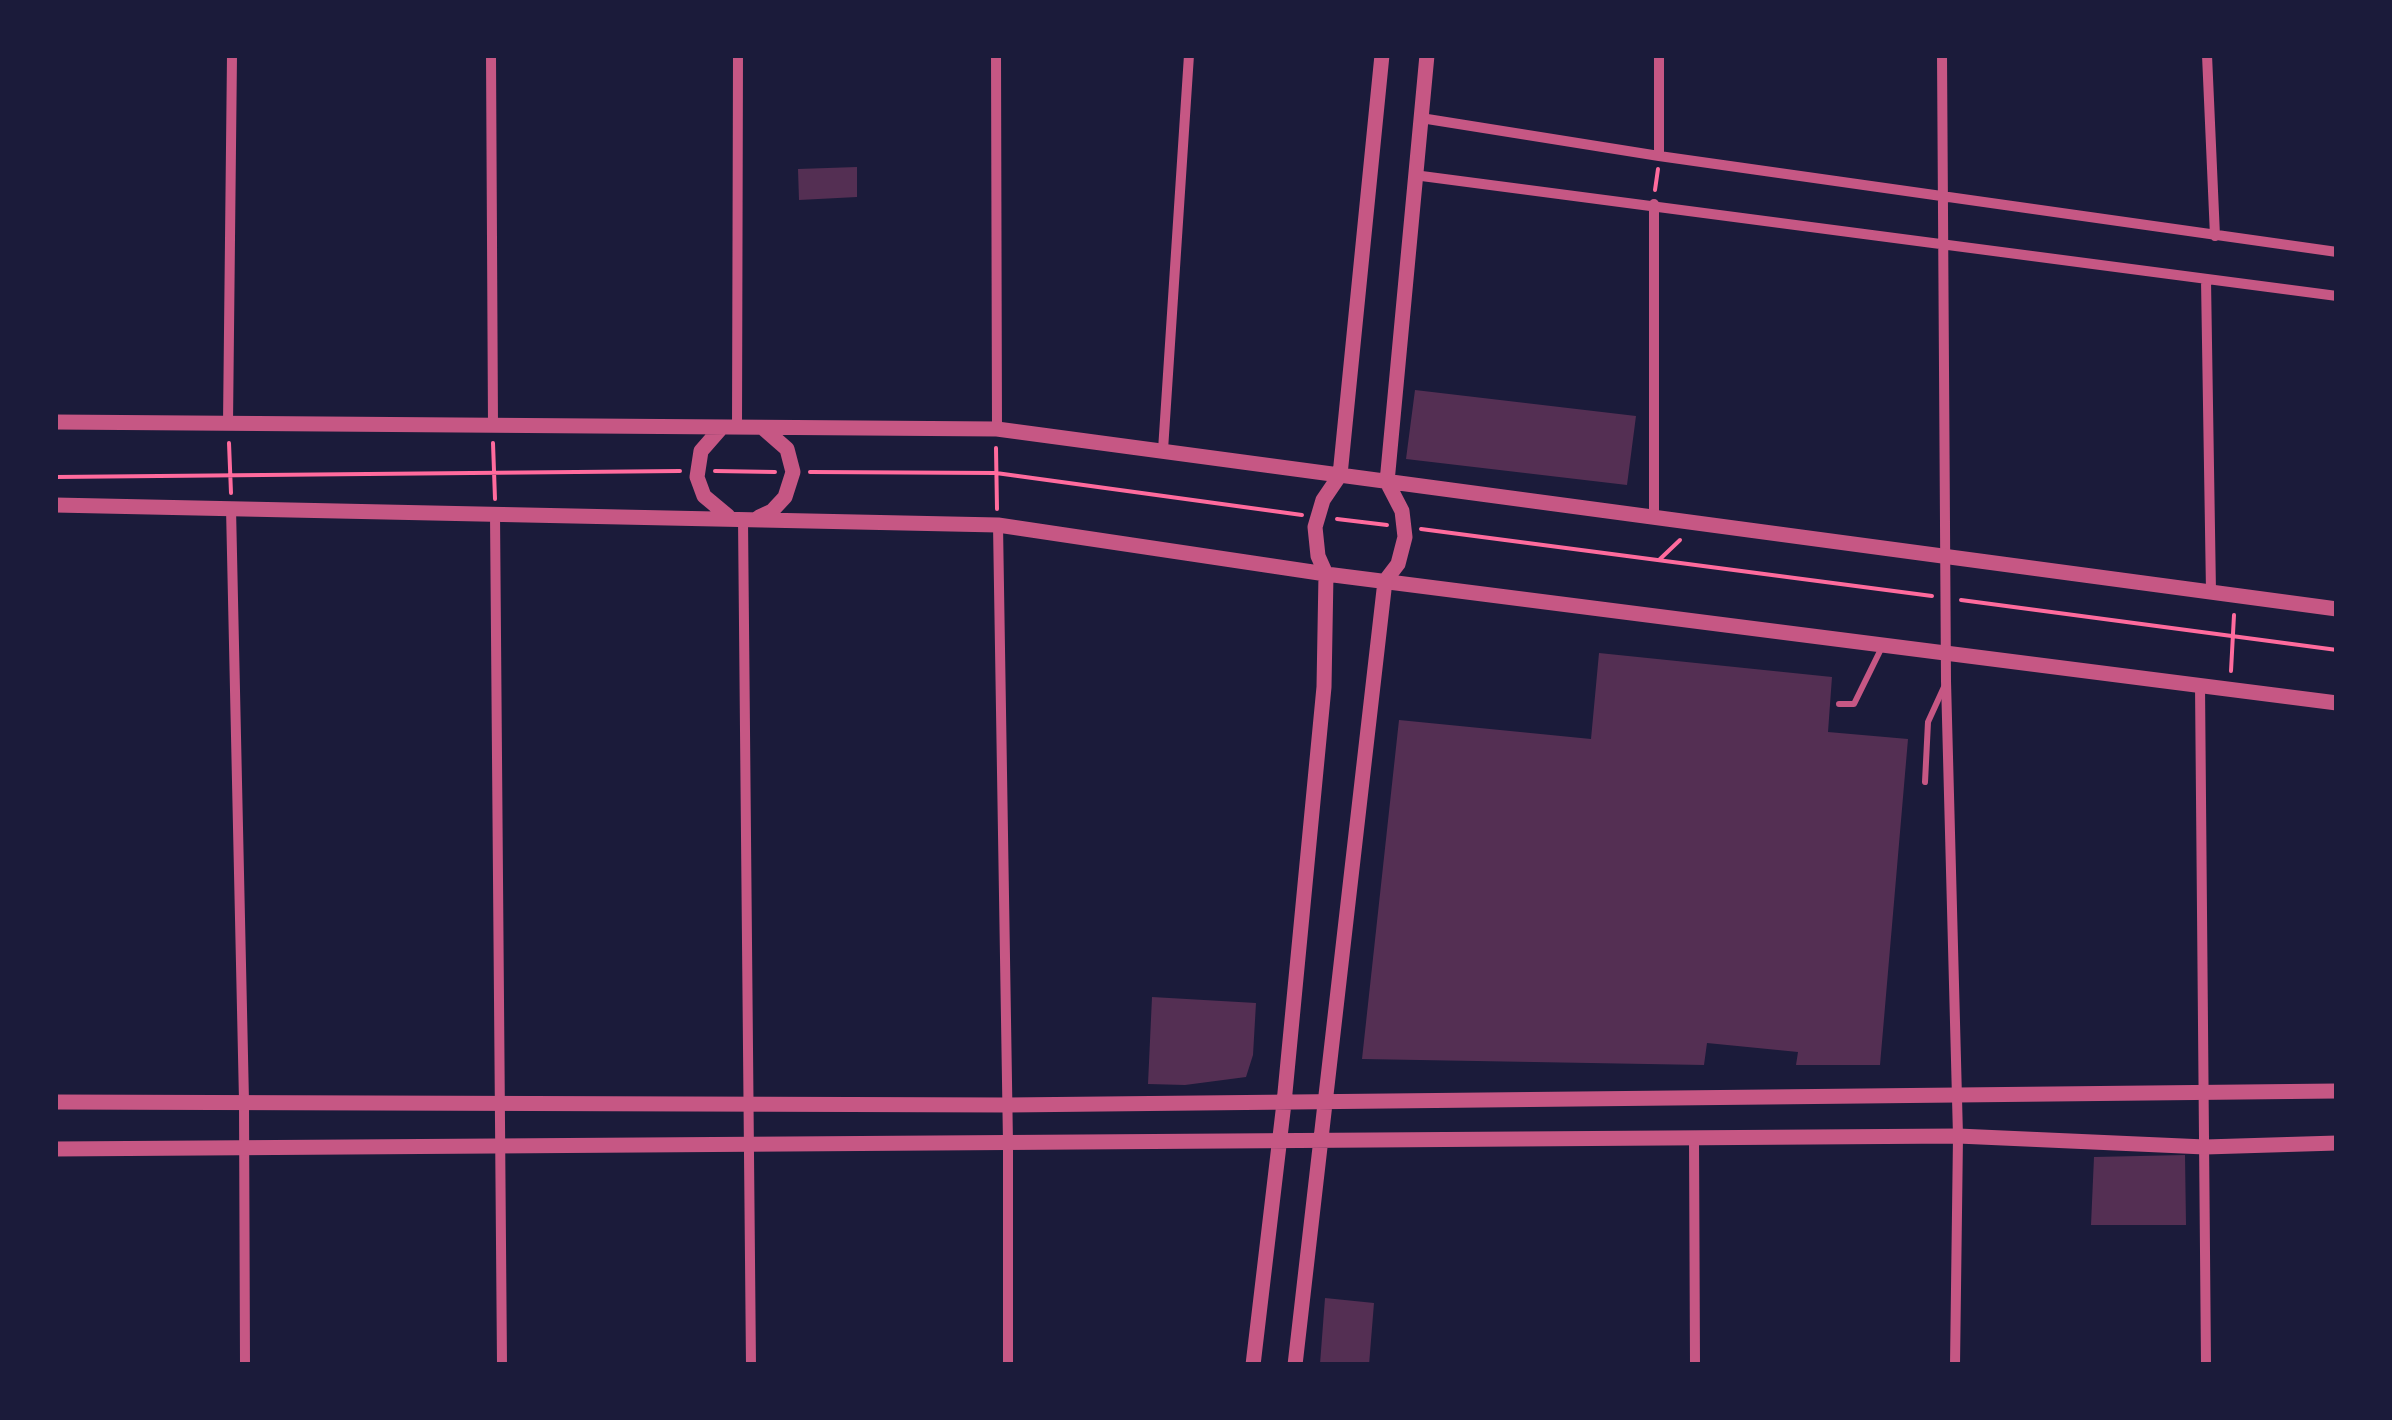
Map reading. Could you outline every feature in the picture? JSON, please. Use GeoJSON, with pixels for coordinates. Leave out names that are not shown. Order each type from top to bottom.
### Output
{"type":"FeatureCollection","features":[{"type":"Feature","properties":{"kind":"street"},"geometry":{"type":"LineString","coordinates":[[228,423],[232,55]]}},
{"type":"Feature","properties":{"kind":"street"},"geometry":{"type":"LineString","coordinates":[[491,55],[493,426]]}},
{"type":"Feature","properties":{"kind":"street"},"geometry":{"type":"LineString","coordinates":[[738,55],[730,427],[702,450],[697,471],[704,496],[720,512],[744,519],[782,502],[788,492],[793,472],[787,449],[762,427]]}},
{"type":"Feature","properties":{"kind":"street"},"geometry":{"type":"LineString","coordinates":[[996,55],[997,429]]}},
{"type":"Feature","properties":{"kind":"street"},"geometry":{"type":"LineString","coordinates":[[1163,450],[1190,55]]}},
{"type":"Feature","properties":{"kind":"street"},"geometry":{"type":"LineString","coordinates":[[1253,1365],[1284,1103],[1324,687],[1326,574],[1316,546],[1316,517],[1340,475],[1382,55]]}},
{"type":"Feature","properties":{"kind":"street"},"geometry":{"type":"LineString","coordinates":[[1295,1365],[1385,582],[1402,554],[1405,527],[1387,482],[1428,55]]}},
{"type":"Feature","properties":{"kind":"street"},"geometry":{"type":"LineString","coordinates":[[1659,55],[1659,156]]}},
{"type":"Feature","properties":{"kind":"street"},"geometry":{"type":"LineString","coordinates":[[1942,55],[1946,681],[1958,1136],[1955,1365]]}},
{"type":"Feature","properties":{"kind":"street"},"geometry":{"type":"LineString","coordinates":[[2208,55],[2215,236]]}},
{"type":"Feature","properties":{"kind":"street"},"geometry":{"type":"LineString","coordinates":[[1421,118],[1659,156],[2337,252]]}},
{"type":"Feature","properties":{"kind":"street"},"geometry":{"type":"LineString","coordinates":[[1414,175],[2337,296]]}},
{"type":"Feature","properties":{"kind":"street"},"geometry":{"type":"LineString","coordinates":[[1654,204],[1654,517]]}},
{"type":"Feature","properties":{"kind":"street"},"geometry":{"type":"LineString","coordinates":[[2206,280],[2211,592]]}},
{"type":"Feature","properties":{"kind":"street"},"geometry":{"type":"LineString","coordinates":[[55,422],[997,429],[2337,609]]}},
{"type":"Feature","properties":{"kind":"street"},"geometry":{"type":"LineString","coordinates":[[55,504],[998,525],[1385,582],[2337,703]]}},
{"type":"Feature","properties":{"kind":"street"},"geometry":{"type":"LineString","coordinates":[[231,508],[244,1101],[245,1365]]}},
{"type":"Feature","properties":{"kind":"street"},"geometry":{"type":"LineString","coordinates":[[495,514],[502,1365]]}},
{"type":"Feature","properties":{"kind":"street"},"geometry":{"type":"LineString","coordinates":[[744,519],[751,1365]]}},
{"type":"Feature","properties":{"kind":"street"},"geometry":{"type":"LineString","coordinates":[[998,525],[1008,1105],[1008,1365]]}},
{"type":"Feature","properties":{"kind":"street"},"geometry":{"type":"LineString","coordinates":[[2200,685],[2206,1365]]}},
{"type":"Feature","properties":{"kind":"street"},"geometry":{"type":"LineString","coordinates":[[55,1102],[1008,1105],[2337,1091]]}},
{"type":"Feature","properties":{"kind":"street"},"geometry":{"type":"LineString","coordinates":[[55,1149],[1958,1136],[2205,1146],[2337,1143]]}},
{"type":"Feature","properties":{"kind":"street"},"geometry":{"type":"LineString","coordinates":[[1694,1138],[1695,1365]]}},
{"type":"Feature","properties":{"kind":"lane"},"geometry":{"type":"LineString","coordinates":[[1839,704],[1854,704],[1883,645]]}},
{"type":"Feature","properties":{"kind":"lane"},"geometry":{"type":"LineString","coordinates":[[1925,782],[1928,722],[1946,681]]}},
{"type":"Feature","properties":{"kind":"path"},"geometry":{"type":"LineString","coordinates":[[1654,204],[1659,156]]}},
{"type":"Feature","properties":{"kind":"path"},"geometry":{"type":"LineString","coordinates":[[228,423],[231,508]]}},
{"type":"Feature","properties":{"kind":"path"},"geometry":{"type":"LineString","coordinates":[[493,426],[495,514]]}},
{"type":"Feature","properties":{"kind":"path"},"geometry":{"type":"LineString","coordinates":[[997,429],[998,525]]}},
{"type":"Feature","properties":{"kind":"path"},"geometry":{"type":"LineString","coordinates":[[55,477],[697,471],[996,473],[2337,650]]}},
{"type":"Feature","properties":{"kind":"path"},"geometry":{"type":"LineString","coordinates":[[1660,560],[1698,523]]}},
{"type":"Feature","properties":{"kind":"path"},"geometry":{"type":"LineString","coordinates":[[2230,689],[2235,596]]}},
{"type":"Feature","properties":{"kind":"building"},"geometry":{"type":"Polygon","coordinates":[[[857,167],[857,197],[799,200],[798,169],[857,167]]]}},
{"type":"Feature","properties":{"kind":"building"},"geometry":{"type":"Polygon","coordinates":[[[1415,390],[1636,416],[1627,485],[1406,459],[1415,390]]]}},
{"type":"Feature","properties":{"kind":"building"},"geometry":{"type":"Polygon","coordinates":[[[1599,653],[1832,677],[1828,732],[1908,739],[1880,1065],[1796,1065],[1798,1052],[1707,1043],[1704,1065],[1362,1059],[1399,720],[1591,739],[1599,653]]]}},
{"type":"Feature","properties":{"kind":"building"},"geometry":{"type":"Polygon","coordinates":[[[1152,997],[1256,1003],[1253,1055],[1246,1077],[1185,1085],[1148,1084],[1152,997]]]}},
{"type":"Feature","properties":{"kind":"building"},"geometry":{"type":"Polygon","coordinates":[[[2185,1155],[2186,1225],[2091,1225],[2094,1157],[2185,1155]]]}},
{"type":"Feature","properties":{"kind":"building"},"geometry":{"type":"Polygon","coordinates":[[[1325,1298],[1374,1303],[1369,1365],[1320,1364],[1325,1298]]]}}]}
